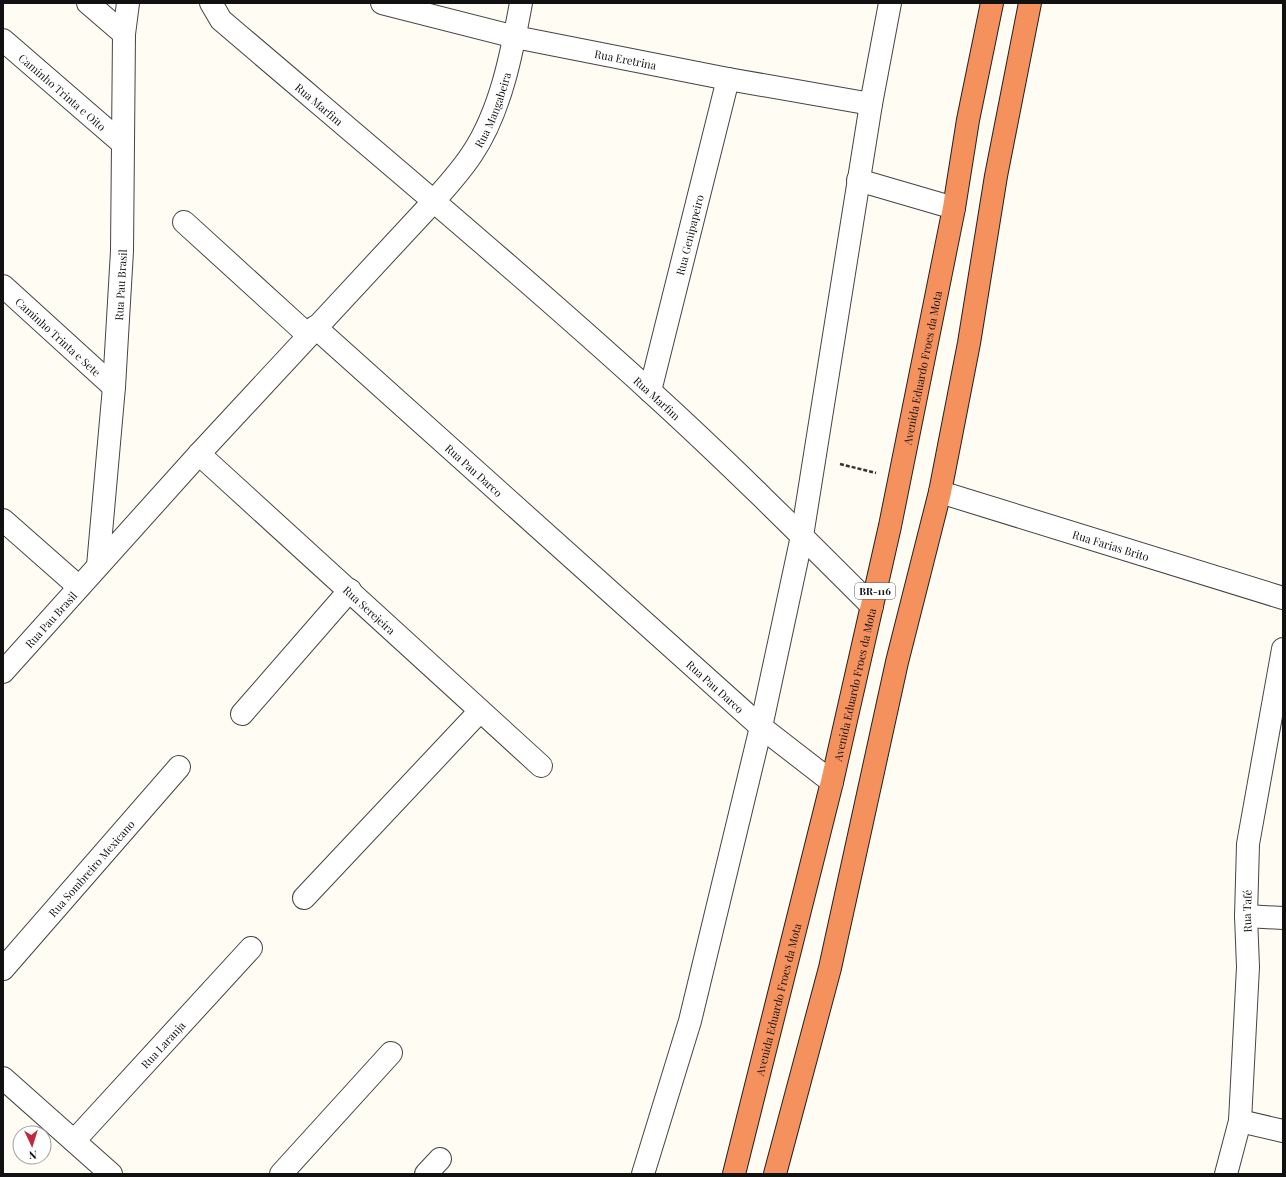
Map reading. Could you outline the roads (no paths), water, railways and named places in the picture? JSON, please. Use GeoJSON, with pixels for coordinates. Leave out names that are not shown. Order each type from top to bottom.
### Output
{"type":"FeatureCollection","features":[{"type":"Feature","properties":{"kind":"highway","name":"Avenida Eduardo Froes da Mota"},"geometry":{"type":"LineString","coordinates":[[734,1174],[832,782],[895,503],[954,208],[968,120],[992,3]]}},
{"type":"Feature","properties":{"kind":"highway"},"geometry":{"type":"LineString","coordinates":[[775,1174],[830,968],[897,662],[940,492],[969,343],[996,176],[1030,3]]}},
{"type":"Feature","properties":{"kind":"street"},"geometry":{"type":"LineString","coordinates":[[88,3],[124,34]]}},
{"type":"Feature","properties":{"kind":"street","name":"Rua Pau Brasil"},"geometry":{"type":"LineString","coordinates":[[98,566],[114,387],[122,251],[124,34],[128,3]]}},
{"type":"Feature","properties":{"kind":"street","name":"Rua Marfim"},"geometry":{"type":"LineString","coordinates":[[211,3],[221,20],[434,202],[650,391],[802,536],[872,606]]}},
{"type":"Feature","properties":{"kind":"street","name":"Rua Eretrina"},"geometry":{"type":"LineString","coordinates":[[382,3],[515,36],[728,79],[871,104]]}},
{"type":"Feature","properties":{"kind":"street","name":"Rua Mangabeira"},"geometry":{"type":"LineString","coordinates":[[434,202],[462,168],[482,137],[500,92],[515,36],[521,3]]}},
{"type":"Feature","properties":{"kind":"street"},"geometry":{"type":"LineString","coordinates":[[643,1174],[690,1021],[761,727],[802,536],[858,180],[890,3]]}},
{"type":"Feature","properties":{"kind":"street","name":"Caminho Trinta e Oito"},"geometry":{"type":"LineString","coordinates":[[3,40],[122,143]]}},
{"type":"Feature","properties":{"kind":"street","name":"Rua Genipapeiro"},"geometry":{"type":"LineString","coordinates":[[650,391],[728,79]]}},
{"type":"Feature","properties":{"kind":"street"},"geometry":{"type":"LineString","coordinates":[[858,180],[954,208]]}},
{"type":"Feature","properties":{"kind":"street"},"geometry":{"type":"LineString","coordinates":[[199,454],[312,331],[434,202]]}},
{"type":"Feature","properties":{"kind":"street","name":"Rua Pau Darco"},"geometry":{"type":"LineString","coordinates":[[184,222],[312,331],[761,727],[832,782]]}},
{"type":"Feature","properties":{"kind":"street","name":"Caminho Trinta e Sete"},"geometry":{"type":"LineString","coordinates":[[3,286],[114,387]]}},
{"type":"Feature","properties":{"kind":"street","name":"Rua Pau Brasil"},"geometry":{"type":"LineString","coordinates":[[3,672],[199,454]]}},
{"type":"Feature","properties":{"kind":"street","name":"Rua Serejeira"},"geometry":{"type":"LineString","coordinates":[[199,454],[350,590],[541,766]]}},
{"type":"Feature","properties":{"kind":"street","name":"Rua Farias Brito"},"geometry":{"type":"LineString","coordinates":[[940,492],[1283,598]]}},
{"type":"Feature","properties":{"kind":"street"},"geometry":{"type":"LineString","coordinates":[[3,520],[79,587]]}},
{"type":"Feature","properties":{"kind":"street"},"geometry":{"type":"LineString","coordinates":[[242,714],[350,590]]}},
{"type":"Feature","properties":{"kind":"street","name":"Rua Tafé"},"geometry":{"type":"LineString","coordinates":[[1226,1174],[1240,1121],[1248,967],[1246,916],[1248,844],[1283,649]]}},
{"type":"Feature","properties":{"kind":"street"},"geometry":{"type":"LineString","coordinates":[[304,898],[480,711]]}},
{"type":"Feature","properties":{"kind":"street","name":"Rua Sombreiro Mexicano"},"geometry":{"type":"LineString","coordinates":[[3,969],[179,767]]}},
{"type":"Feature","properties":{"kind":"street"},"geometry":{"type":"LineString","coordinates":[[1246,916],[1283,918]]}},
{"type":"Feature","properties":{"kind":"street","name":"Rua Laranja"},"geometry":{"type":"LineString","coordinates":[[74,1141],[251,948]]}},
{"type":"Feature","properties":{"kind":"street"},"geometry":{"type":"LineString","coordinates":[[281,1174],[392,1053]]}},
{"type":"Feature","properties":{"kind":"street"},"geometry":{"type":"LineString","coordinates":[[3,1078],[111,1174]]}},
{"type":"Feature","properties":{"kind":"street"},"geometry":{"type":"LineString","coordinates":[[1240,1121],[1283,1131]]}}]}
